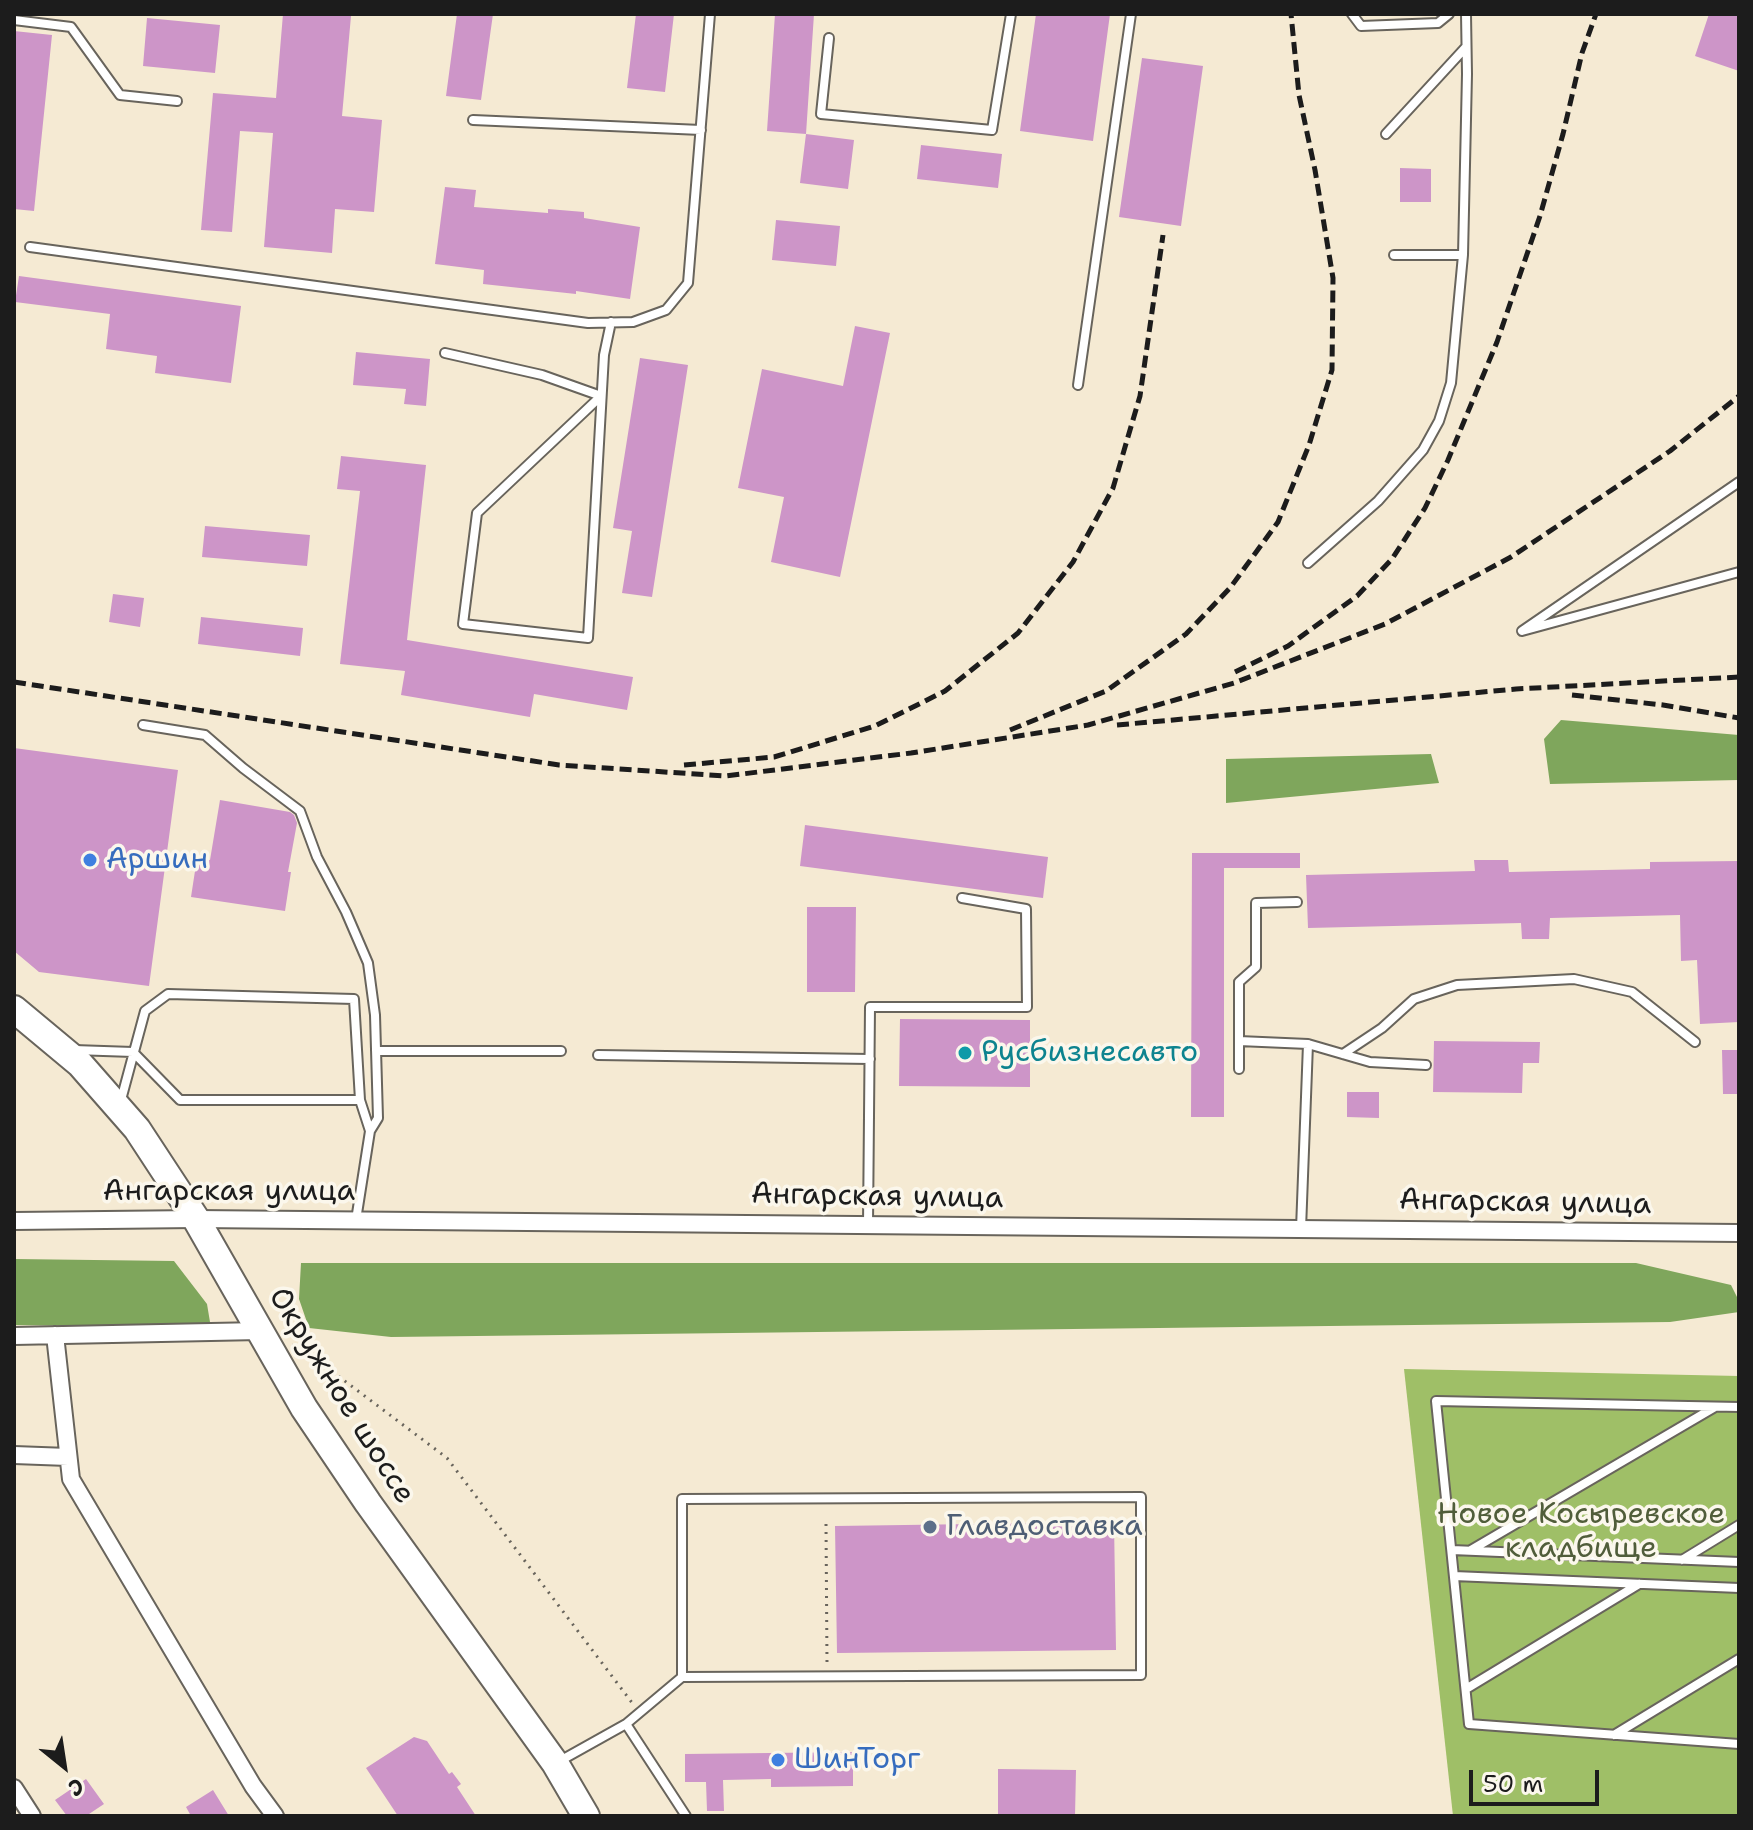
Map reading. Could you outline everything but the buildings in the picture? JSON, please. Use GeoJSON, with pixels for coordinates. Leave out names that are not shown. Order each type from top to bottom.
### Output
{"type":"FeatureCollection","features":[{"type":"Feature","properties":{"kind":"main road","name":"Окружное шоссе"},"geometry":{"type":"LineString","coordinates":[[19,1015],[80,1064],[137,1129],[196,1219],[304,1408],[368,1503],[555,1763],[586,1816]]}},
{"type":"Feature","properties":{"kind":"street","name":"Ангарская улица"},"geometry":{"type":"LineString","coordinates":[[14,1221],[356,1220],[1739,1233]]}},
{"type":"Feature","properties":{"kind":"street"},"geometry":{"type":"LineString","coordinates":[[14,1336],[260,1331]]}},
{"type":"Feature","properties":{"kind":"street"},"geometry":{"type":"LineString","coordinates":[[55,1335],[71,1479],[253,1786],[275,1816]]}},
{"type":"Feature","properties":{"kind":"street"},"geometry":{"type":"LineString","coordinates":[[14,1455],[68,1457]]}},
{"type":"Feature","properties":{"kind":"street"},"geometry":{"type":"LineString","coordinates":[[14,1788],[32,1816]]}},
{"type":"Feature","properties":{"kind":"lane"},"geometry":{"type":"LineString","coordinates":[[30,247],[573,321],[633,322],[666,310],[688,283],[710,14]]}},
{"type":"Feature","properties":{"kind":"lane"},"geometry":{"type":"LineString","coordinates":[[829,38],[821,114],[992,130],[1011,14]]}},
{"type":"Feature","properties":{"kind":"lane"},"geometry":{"type":"LineString","coordinates":[[1078,385],[1131,14]]}},
{"type":"Feature","properties":{"kind":"lane"},"geometry":{"type":"LineString","coordinates":[[1352,14],[1361,26],[1438,23],[1449,14]]}},
{"type":"Feature","properties":{"kind":"lane"},"geometry":{"type":"LineString","coordinates":[[1308,563],[1378,501],[1423,450],[1439,421],[1451,383],[1463,255],[1466,14]]}},
{"type":"Feature","properties":{"kind":"lane"},"geometry":{"type":"LineString","coordinates":[[14,20],[71,27],[120,95],[177,101]]}},
{"type":"Feature","properties":{"kind":"lane"},"geometry":{"type":"LineString","coordinates":[[1386,134],[1466,47]]}},
{"type":"Feature","properties":{"kind":"lane"},"geometry":{"type":"LineString","coordinates":[[473,120],[701,130]]}},
{"type":"Feature","properties":{"kind":"lane"},"geometry":{"type":"LineString","coordinates":[[1394,255],[1463,255]]}},
{"type":"Feature","properties":{"kind":"lane"},"geometry":{"type":"LineString","coordinates":[[601,396],[477,513],[463,624],[588,638],[601,396],[604,355],[611,322]]}},
{"type":"Feature","properties":{"kind":"lane"},"geometry":{"type":"LineString","coordinates":[[445,353],[542,375],[601,396]]}},
{"type":"Feature","properties":{"kind":"lane"},"geometry":{"type":"LineString","coordinates":[[1739,482],[1522,631],[1739,572]]}},
{"type":"Feature","properties":{"kind":"lane"},"geometry":{"type":"LineString","coordinates":[[143,725],[205,735],[300,811],[317,857],[368,963],[375,1015],[378,1118],[370,1131],[356,1220]]}},
{"type":"Feature","properties":{"kind":"lane"},"geometry":{"type":"LineString","coordinates":[[868,1225],[870,1007],[1027,1007],[1026,909],[962,898]]}},
{"type":"Feature","properties":{"kind":"lane"},"geometry":{"type":"LineString","coordinates":[[1239,1069],[1239,982],[1256,967],[1256,903],[1297,902]]}},
{"type":"Feature","properties":{"kind":"lane"},"geometry":{"type":"LineString","coordinates":[[1343,1054],[1382,1028],[1414,999],[1457,985],[1574,979],[1632,992],[1695,1042]]}},
{"type":"Feature","properties":{"kind":"lane"},"geometry":{"type":"LineString","coordinates":[[119,1109],[145,1011],[168,994],[354,999],[360,1100],[370,1131]]}},
{"type":"Feature","properties":{"kind":"lane"},"geometry":{"type":"LineString","coordinates":[[1239,1041],[1308,1044],[1370,1062],[1426,1065]]}},
{"type":"Feature","properties":{"kind":"lane"},"geometry":{"type":"LineString","coordinates":[[1301,1229],[1308,1044]]}},
{"type":"Feature","properties":{"kind":"lane"},"geometry":{"type":"LineString","coordinates":[[62,1050],[133,1052],[180,1100],[360,1100]]}},
{"type":"Feature","properties":{"kind":"lane"},"geometry":{"type":"LineString","coordinates":[[376,1051],[561,1051]]}},
{"type":"Feature","properties":{"kind":"lane"},"geometry":{"type":"LineString","coordinates":[[598,1055],[870,1059]]}},
{"type":"Feature","properties":{"kind":"lane"},"geometry":{"type":"LineString","coordinates":[[1739,1407],[1436,1401],[1469,1724],[1739,1744]]}},
{"type":"Feature","properties":{"kind":"lane"},"geometry":{"type":"LineString","coordinates":[[1471,1550],[1715,1407]]}},
{"type":"Feature","properties":{"kind":"lane"},"geometry":{"type":"LineString","coordinates":[[555,1763],[626,1724],[682,1677],[1141,1675],[1141,1497],[682,1499],[682,1677]]}},
{"type":"Feature","properties":{"kind":"lane"},"geometry":{"type":"LineString","coordinates":[[1682,1560],[1739,1525]]}},
{"type":"Feature","properties":{"kind":"lane"},"geometry":{"type":"LineString","coordinates":[[1452,1550],[1739,1562]]}},
{"type":"Feature","properties":{"kind":"lane"},"geometry":{"type":"LineString","coordinates":[[1454,1576],[1739,1588]]}},
{"type":"Feature","properties":{"kind":"lane"},"geometry":{"type":"LineString","coordinates":[[1466,1689],[1639,1584]]}},
{"type":"Feature","properties":{"kind":"lane"},"geometry":{"type":"LineString","coordinates":[[1614,1735],[1739,1659]]}},
{"type":"Feature","properties":{"kind":"lane"},"geometry":{"type":"LineString","coordinates":[[626,1724],[686,1816]]}},
{"type":"Feature","properties":{"kind":"path"},"geometry":{"type":"LineString","coordinates":[[260,1331],[305,1351],[447,1458],[633,1704]]}},
{"type":"Feature","properties":{"kind":"path"},"geometry":{"type":"LineString","coordinates":[[826,1524],[827,1663]]}},
{"type":"Feature","properties":{"kind":"green space"},"geometry":{"type":"Polygon","coordinates":[[[1561,720],[1739,735],[1739,780],[1550,784],[1544,739],[1561,720]]]}},
{"type":"Feature","properties":{"kind":"green space"},"geometry":{"type":"Polygon","coordinates":[[[1431,754],[1439,783],[1226,803],[1226,759],[1431,754]]]}},
{"type":"Feature","properties":{"kind":"green space"},"geometry":{"type":"Polygon","coordinates":[[[14,1259],[174,1261],[207,1304],[211,1328],[14,1325],[14,1259]]]}},
{"type":"Feature","properties":{"kind":"green space"},"geometry":{"type":"Polygon","coordinates":[[[301,1263],[1636,1263],[1731,1285],[1739,1301],[1739,1312],[1670,1322],[391,1337],[309,1328],[299,1299],[301,1263]]]}},
{"type":"Feature","properties":{"kind":"green space","name":"Новое Косыревское кладбище"},"geometry":{"type":"Polygon","coordinates":[[[1404,1369],[1739,1376],[1739,1816],[1453,1816],[1404,1369]]]}},
{"type":"Feature","properties":{"kind":"railway"},"geometry":{"type":"LineString","coordinates":[[1010,730],[1106,691],[1186,634],[1230,588],[1278,522],[1309,445],[1332,370],[1333,278],[1299,95],[1291,14]]}},
{"type":"Feature","properties":{"kind":"railway"},"geometry":{"type":"LineString","coordinates":[[1235,672],[1288,646],[1357,596],[1392,559],[1425,508],[1497,342],[1540,216],[1582,53],[1596,14]]}},
{"type":"Feature","properties":{"kind":"railway"},"geometry":{"type":"LineString","coordinates":[[684,765],[774,757],[875,726],[945,691],[1018,633],[1073,562],[1113,488],[1140,396],[1163,235]]}},
{"type":"Feature","properties":{"kind":"railway"},"geometry":{"type":"LineString","coordinates":[[14,682],[559,765],[726,776],[911,753],[1088,725],[1234,683],[1385,624],[1511,557],[1670,451],[1739,396]]}},
{"type":"Feature","properties":{"kind":"railway"},"geometry":{"type":"LineString","coordinates":[[1117,725],[1516,689],[1739,677]]}},
{"type":"Feature","properties":{"kind":"railway"},"geometry":{"type":"LineString","coordinates":[[1572,695],[1663,705],[1739,718]]}},
{"type":"Feature","properties":{"kind":"place","name":"Аршин"},"geometry":{"type":"Point","coordinates":[90,860]}},
{"type":"Feature","properties":{"kind":"place","name":"Русбизнесавто"},"geometry":{"type":"Point","coordinates":[965,1053]}},
{"type":"Feature","properties":{"kind":"place","name":"Главдоставка"},"geometry":{"type":"Point","coordinates":[930,1527]}},
{"type":"Feature","properties":{"kind":"place","name":"ШинТорг"},"geometry":{"type":"Point","coordinates":[778,1760]}}]}
